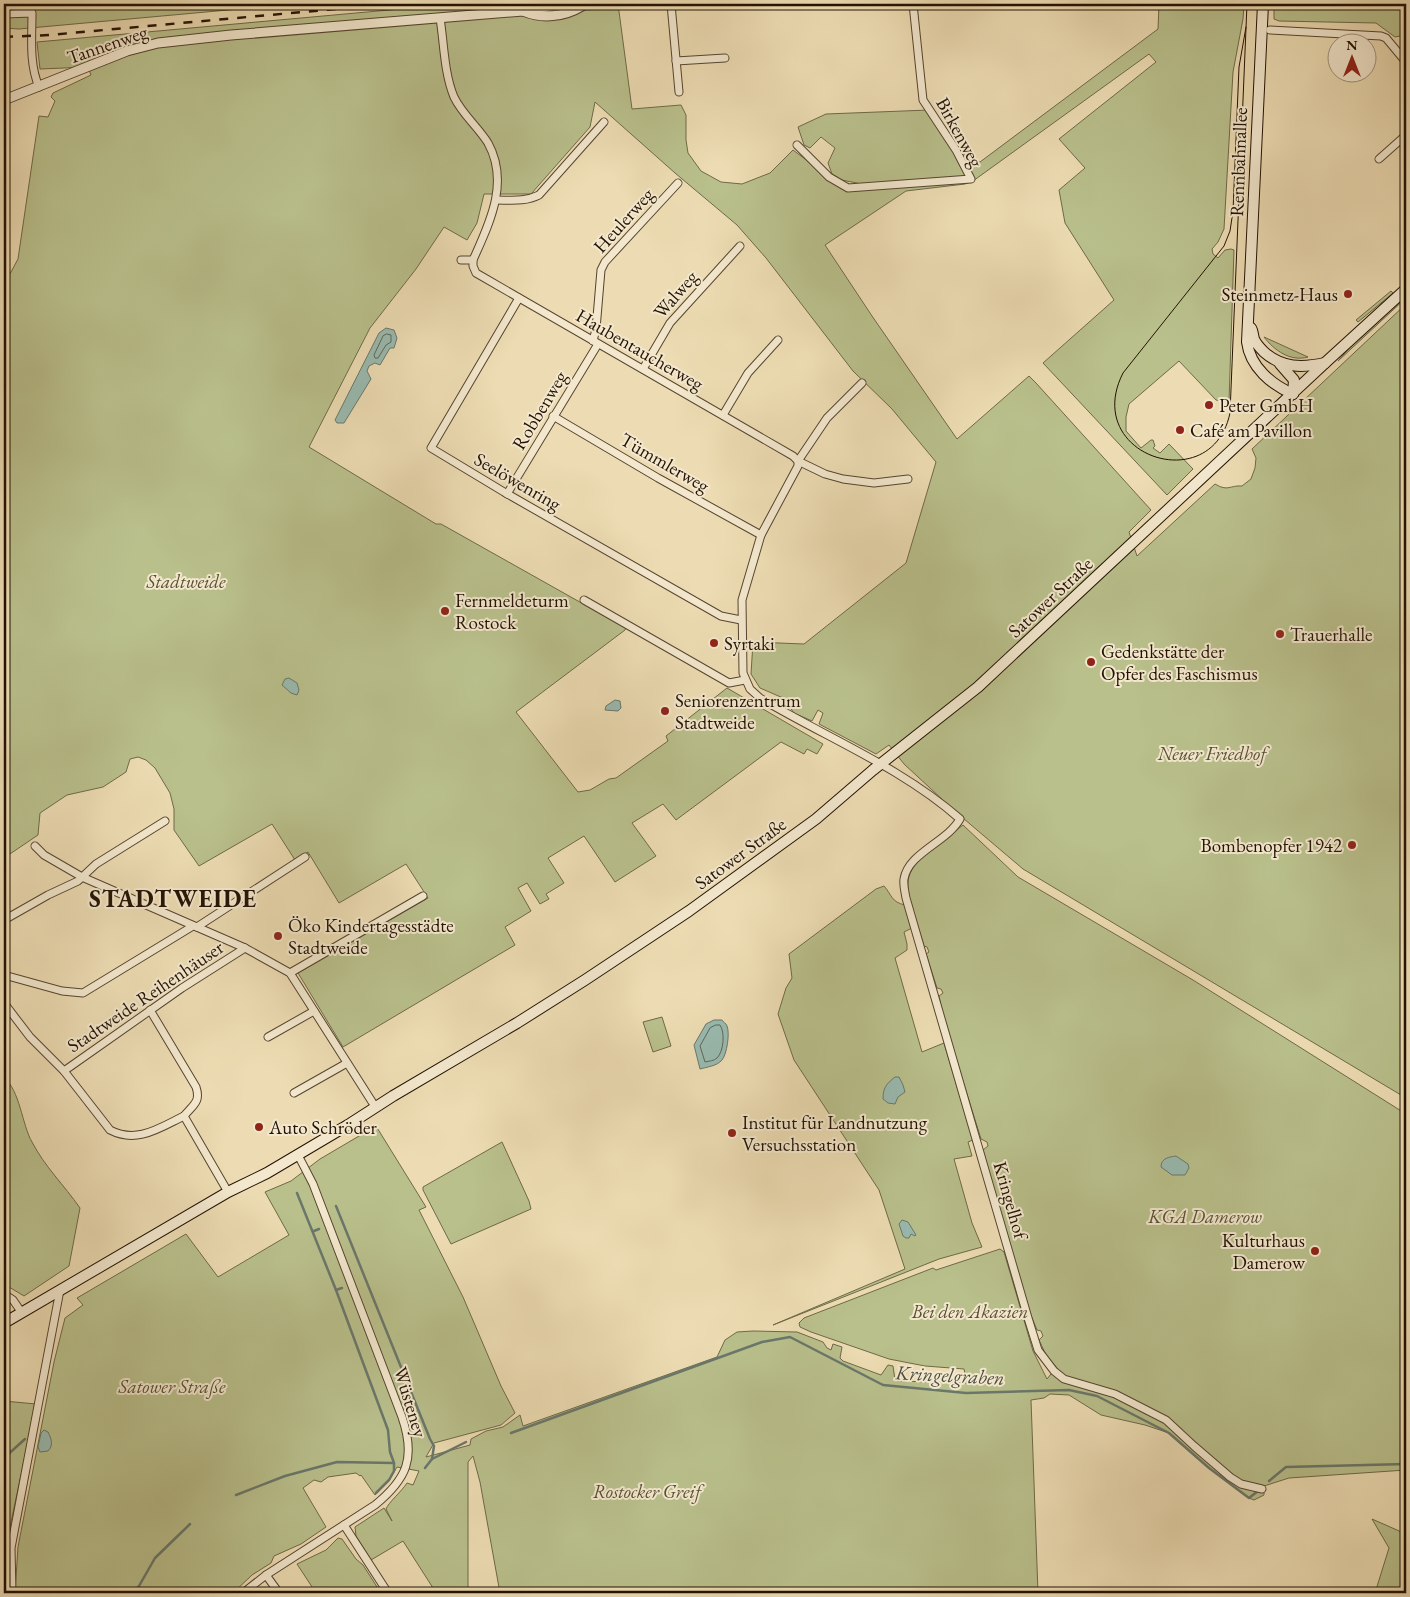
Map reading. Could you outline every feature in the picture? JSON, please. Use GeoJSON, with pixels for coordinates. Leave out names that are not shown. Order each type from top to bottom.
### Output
{"type":"FeatureCollection","features":[{"type":"Feature","properties":{"kind":"main road","name":"Rennbahnallee"},"geometry":{"type":"LineString","coordinates":[[1249,322],[1259,347],[1279,362],[1294,380],[1293,394],[1275,384],[1256,365],[1251,357],[1248,342],[1263,4]]}},
{"type":"Feature","properties":{"kind":"main road","name":"Satower Straße"},"geometry":{"type":"LineString","coordinates":[[4,1323],[228,1192],[251,1182],[298,1155],[419,1080],[517,1024],[672,923],[816,819],[881,764],[978,687],[1406,289]]}},
{"type":"Feature","properties":{"kind":"main road","name":"Rennbahnallee"},"geometry":{"type":"LineString","coordinates":[[1279,362],[1291,366],[1326,362]]}},
{"type":"Feature","properties":{"kind":"street","name":"Tannenweg"},"geometry":{"type":"LineString","coordinates":[[4,100],[127,51],[158,43],[231,35],[523,11],[532,8],[572,4],[582,6],[605,4]]}},
{"type":"Feature","properties":{"kind":"street"},"geometry":{"type":"LineString","coordinates":[[671,4],[679,92]]}},
{"type":"Feature","properties":{"kind":"street","name":"Birkenweg"},"geometry":{"type":"LineString","coordinates":[[797,145],[829,177],[848,188],[971,179],[956,150],[923,100],[913,4]]}},
{"type":"Feature","properties":{"kind":"street"},"geometry":{"type":"LineString","coordinates":[[4,14],[32,13],[32,62],[39,87]]}},
{"type":"Feature","properties":{"kind":"street"},"geometry":{"type":"LineString","coordinates":[[440,18],[449,82],[462,111],[488,143],[496,170],[496,200],[492,217],[473,260],[460,260]]}},
{"type":"Feature","properties":{"kind":"street"},"geometry":{"type":"LineString","coordinates":[[1270,30],[1381,36],[1386,38],[1406,62]]}},
{"type":"Feature","properties":{"kind":"street"},"geometry":{"type":"LineString","coordinates":[[676,61],[725,58]]}},
{"type":"Feature","properties":{"kind":"street"},"geometry":{"type":"LineString","coordinates":[[496,200],[532,199],[539,195],[604,122]]}},
{"type":"Feature","properties":{"kind":"street"},"geometry":{"type":"LineString","coordinates":[[1379,159],[1406,135]]}},
{"type":"Feature","properties":{"kind":"street","name":"Heulerweg"},"geometry":{"type":"LineString","coordinates":[[596,342],[601,270],[605,262],[678,184]]}},
{"type":"Feature","properties":{"kind":"street","name":"Walweg"},"geometry":{"type":"LineString","coordinates":[[643,369],[670,323],[740,246]]}},
{"type":"Feature","properties":{"kind":"street","name":"Haubentaucherweg"},"geometry":{"type":"LineString","coordinates":[[473,260],[476,273],[723,415],[793,456],[798,461],[824,474],[855,482],[874,483],[908,479]]}},
{"type":"Feature","properties":{"kind":"street","name":"Seelöwenring"},"geometry":{"type":"LineString","coordinates":[[519,298],[431,448],[507,494],[721,616],[741,620]]}},
{"type":"Feature","properties":{"kind":"street"},"geometry":{"type":"LineString","coordinates":[[723,415],[748,374],[778,340]]}},
{"type":"Feature","properties":{"kind":"street","name":"Robbenweg"},"geometry":{"type":"LineString","coordinates":[[507,494],[596,342]]}},
{"type":"Feature","properties":{"kind":"street"},"geometry":{"type":"LineString","coordinates":[[862,383],[827,418],[798,461],[798,466],[761,535],[744,588],[741,620],[742,664],[750,688],[760,698],[881,764]]}},
{"type":"Feature","properties":{"kind":"street","name":"Tümmlerweg"},"geometry":{"type":"LineString","coordinates":[[553,416],[658,478],[761,535]]}},
{"type":"Feature","properties":{"kind":"street"},"geometry":{"type":"LineString","coordinates":[[584,600],[729,683],[746,680]]}},
{"type":"Feature","properties":{"kind":"street","name":"Kringelhof"},"geometry":{"type":"LineString","coordinates":[[881,764],[928,793],[960,819],[956,827],[949,834],[916,859],[904,876],[906,898],[1038,1350],[1054,1371],[1064,1380],[1115,1394],[1166,1420],[1194,1446],[1241,1484],[1262,1489]]}},
{"type":"Feature","properties":{"kind":"street"},"geometry":{"type":"LineString","coordinates":[[4,920],[48,895],[78,881],[96,864],[165,821]]}},
{"type":"Feature","properties":{"kind":"street","name":"Stadtweide Reihenhäuser"},"geometry":{"type":"LineString","coordinates":[[35,846],[44,855],[82,877],[245,948],[290,973]]}},
{"type":"Feature","properties":{"kind":"street"},"geometry":{"type":"LineString","coordinates":[[195,926],[306,857]]}},
{"type":"Feature","properties":{"kind":"street"},"geometry":{"type":"LineString","coordinates":[[376,1108],[290,973],[423,896]]}},
{"type":"Feature","properties":{"kind":"street","name":"Stadtweide Reihenhäuser"},"geometry":{"type":"LineString","coordinates":[[4,975],[62,991],[83,993],[195,926]]}},
{"type":"Feature","properties":{"kind":"street","name":"Stadtweide Reihenhäuser"},"geometry":{"type":"LineString","coordinates":[[4,1003],[30,1037],[64,1071],[150,1010],[245,948]]}},
{"type":"Feature","properties":{"kind":"street"},"geometry":{"type":"LineString","coordinates":[[64,1071],[110,1130],[118,1134],[130,1137],[143,1135],[184,1116],[199,1095],[150,1010]]}},
{"type":"Feature","properties":{"kind":"street"},"geometry":{"type":"LineString","coordinates":[[268,1037],[314,1010]]}},
{"type":"Feature","properties":{"kind":"street"},"geometry":{"type":"LineString","coordinates":[[294,1093],[346,1063]]}},
{"type":"Feature","properties":{"kind":"street"},"geometry":{"type":"LineString","coordinates":[[184,1116],[228,1192]]}},
{"type":"Feature","properties":{"kind":"street","name":"Wüsteney"},"geometry":{"type":"LineString","coordinates":[[244,1593],[266,1575],[375,1505],[399,1482],[408,1459],[408,1441],[405,1425],[313,1184],[298,1155]]}},
{"type":"Feature","properties":{"kind":"street"},"geometry":{"type":"LineString","coordinates":[[12,1593],[11,1548],[60,1290]]}},
{"type":"Feature","properties":{"kind":"street"},"geometry":{"type":"LineString","coordinates":[[4,1294],[13,1300],[22,1313]]}},
{"type":"Feature","properties":{"kind":"street"},"geometry":{"type":"LineString","coordinates":[[344,1525],[388,1593]]}},
{"type":"Feature","properties":{"kind":"street"},"geometry":{"type":"LineString","coordinates":[[266,1575],[279,1593]]}},
{"type":"Feature","properties":{"kind":"green space"},"geometry":{"type":"Polygon","coordinates":[[[4,4],[294,4],[19,29],[4,28],[4,4]]]}},
{"type":"Feature","properties":{"kind":"green space"},"geometry":{"type":"Polygon","coordinates":[[[455,4],[618,4],[632,109],[681,105],[686,115],[688,153],[701,171],[721,182],[742,184],[770,173],[793,150],[841,186],[876,187],[842,180],[832,174],[828,163],[835,148],[821,137],[810,148],[804,145],[798,127],[826,114],[929,110],[956,150],[980,162],[1158,29],[1159,4],[1244,4],[1233,72],[1224,229],[1218,242],[1212,249],[1213,254],[1218,258],[1225,250],[1234,250],[1229,402],[1216,400],[1179,361],[1129,404],[1126,417],[1126,431],[1141,448],[1153,440],[1155,446],[1153,448],[1160,453],[1169,444],[1193,469],[1167,495],[1043,363],[1114,300],[1065,223],[1059,190],[1085,168],[1059,139],[1156,62],[1149,54],[973,181],[965,184],[906,191],[825,245],[957,439],[1029,376],[1151,510],[1129,532],[1137,556],[1215,484],[1226,488],[1242,486],[1251,479],[1256,458],[1252,449],[1406,304],[1406,1098],[1023,869],[957,813],[904,764],[889,745],[876,754],[819,724],[823,713],[818,710],[812,721],[794,713],[783,698],[760,688],[751,674],[753,642],[804,644],[906,563],[936,462],[892,409],[853,371],[766,258],[737,225],[595,102],[590,127],[531,194],[484,194],[477,223],[467,240],[444,227],[416,269],[370,328],[309,447],[436,524],[441,524],[626,628],[516,712],[578,792],[590,790],[609,779],[616,778],[668,741],[666,736],[727,688],[823,744],[817,754],[807,749],[804,754],[781,742],[676,820],[663,804],[632,823],[656,856],[615,882],[584,836],[548,858],[564,883],[546,894],[549,899],[540,904],[527,883],[518,888],[531,911],[505,927],[515,945],[343,1047],[298,973],[428,898],[406,864],[339,903],[308,852],[295,860],[272,824],[199,866],[174,830],[174,809],[170,793],[155,768],[146,760],[138,757],[130,759],[126,772],[103,787],[67,795],[40,813],[38,835],[4,858],[4,282],[18,259],[39,116],[48,117],[55,101],[51,97],[53,93],[91,75],[88,67],[40,69],[37,42],[455,4]]]}},
{"type":"Feature","properties":{"kind":"green space"},"geometry":{"type":"Polygon","coordinates":[[[1274,4],[1406,4],[1406,35],[1395,37],[1376,23],[1279,21],[1274,19],[1274,4]]]}},
{"type":"Feature","properties":{"kind":"green space"},"geometry":{"type":"Polygon","coordinates":[[[1391,291],[1393,293],[1358,322],[1356,320],[1391,291]]]}},
{"type":"Feature","properties":{"kind":"green space"},"geometry":{"type":"Polygon","coordinates":[[[1406,294],[1406,298],[1338,361],[1355,341],[1406,294]]]}},
{"type":"Feature","properties":{"kind":"green space"},"geometry":{"type":"Polygon","coordinates":[[[1264,337],[1308,357],[1295,358],[1283,354],[1264,337]]]}},
{"type":"Feature","properties":{"kind":"green space"},"geometry":{"type":"Polygon","coordinates":[[[963,825],[1018,877],[1193,980],[1406,1114],[1406,1470],[1289,1478],[1264,1486],[1264,1495],[1254,1500],[1209,1468],[1169,1433],[1145,1425],[1101,1415],[1069,1395],[1050,1394],[1044,1398],[1031,1400],[1038,1593],[500,1593],[480,1482],[473,1456],[468,1462],[468,1593],[426,1593],[433,1588],[403,1541],[371,1560],[356,1536],[355,1527],[384,1508],[392,1521],[386,1509],[387,1506],[407,1483],[413,1485],[419,1471],[397,1467],[389,1481],[375,1495],[361,1475],[356,1473],[328,1477],[321,1482],[314,1480],[303,1488],[326,1527],[301,1544],[274,1556],[271,1563],[252,1575],[233,1593],[15,1593],[18,1547],[54,1362],[65,1318],[83,1305],[77,1298],[186,1234],[218,1277],[289,1235],[265,1192],[291,1181],[320,1159],[376,1126],[426,1207],[419,1210],[463,1297],[501,1386],[515,1413],[501,1425],[434,1443],[426,1457],[470,1445],[471,1439],[486,1431],[503,1427],[520,1415],[523,1426],[717,1357],[725,1340],[737,1332],[797,1332],[823,1342],[831,1350],[833,1344],[842,1347],[840,1358],[843,1361],[881,1375],[888,1365],[893,1366],[895,1380],[898,1381],[967,1383],[964,1369],[925,1366],[889,1359],[811,1332],[800,1327],[799,1323],[804,1318],[933,1268],[936,1270],[1000,1249],[1004,1252],[1033,1351],[1047,1379],[1058,1369],[1047,1357],[1039,1340],[1043,1336],[1041,1331],[1037,1330],[1026,1303],[983,1150],[988,1146],[987,1142],[981,1139],[944,1020],[939,996],[943,993],[941,989],[937,988],[926,954],[929,952],[927,947],[924,946],[909,896],[908,882],[910,873],[915,865],[929,850],[963,825]]]}},
{"type":"Feature","properties":{"kind":"green space"},"geometry":{"type":"Polygon","coordinates":[[[884,886],[894,900],[905,905],[912,928],[904,932],[907,950],[895,958],[922,1052],[944,1043],[973,1140],[968,1142],[972,1156],[954,1159],[972,1223],[982,1247],[939,1259],[773,1325],[905,1269],[879,1190],[794,1060],[778,1014],[786,988],[792,978],[789,954],[876,889],[884,886]]]}},
{"type":"Feature","properties":{"kind":"green space"},"geometry":{"type":"Polygon","coordinates":[[[662,1017],[671,1046],[653,1052],[643,1022],[662,1017]]]}},
{"type":"Feature","properties":{"kind":"green space"},"geometry":{"type":"Polygon","coordinates":[[[4,1078],[14,1091],[29,1135],[37,1151],[80,1208],[69,1266],[24,1296],[4,1284],[4,1078]]]}},
{"type":"Feature","properties":{"kind":"green space"},"geometry":{"type":"Polygon","coordinates":[[[502,1142],[531,1209],[451,1244],[423,1187],[502,1142]]]}},
{"type":"Feature","properties":{"kind":"green space"},"geometry":{"type":"Polygon","coordinates":[[[4,1401],[36,1404],[10,1527],[7,1554],[10,1593],[4,1593],[4,1401]]]}},
{"type":"Feature","properties":{"kind":"green space"},"geometry":{"type":"Polygon","coordinates":[[[1372,1519],[1406,1534],[1406,1593],[1375,1593],[1389,1548],[1372,1519]]]}},
{"type":"Feature","properties":{"kind":"green space"},"geometry":{"type":"Polygon","coordinates":[[[338,1538],[342,1539],[356,1559],[363,1565],[381,1593],[316,1593],[297,1564],[326,1550],[338,1538]]]}},
{"type":"Feature","properties":{"kind":"water"},"geometry":{"type":"Polygon","coordinates":[[[386,328],[394,330],[397,338],[394,348],[390,348],[380,365],[375,363],[369,366],[367,371],[371,379],[344,423],[337,423],[335,420],[379,333],[386,328]]]}},
{"type":"Feature","properties":{"kind":"water"},"geometry":{"type":"Polygon","coordinates":[[[289,678],[297,683],[299,690],[297,695],[291,693],[282,685],[285,679],[289,678]]]}},
{"type":"Feature","properties":{"kind":"water"},"geometry":{"type":"Polygon","coordinates":[[[615,700],[620,701],[621,708],[618,711],[605,710],[606,706],[615,700]]]}},
{"type":"Feature","properties":{"kind":"water"},"geometry":{"type":"Polygon","coordinates":[[[714,1020],[722,1020],[727,1026],[727,1048],[722,1060],[717,1064],[700,1069],[694,1045],[706,1024],[714,1020]]]}},
{"type":"Feature","properties":{"kind":"water"},"geometry":{"type":"Polygon","coordinates":[[[895,1077],[899,1077],[905,1092],[898,1097],[895,1104],[888,1103],[883,1099],[886,1086],[895,1077]]]}},
{"type":"Feature","properties":{"kind":"water"},"geometry":{"type":"Polygon","coordinates":[[[1176,1156],[1188,1164],[1189,1168],[1185,1175],[1172,1175],[1161,1167],[1164,1160],[1176,1156]]]}},
{"type":"Feature","properties":{"kind":"water"},"geometry":{"type":"Polygon","coordinates":[[[902,1220],[908,1222],[915,1236],[911,1234],[909,1238],[906,1238],[903,1236],[899,1224],[902,1220]]]}},
{"type":"Feature","properties":{"kind":"water"},"geometry":{"type":"Polygon","coordinates":[[[44,1430],[48,1432],[51,1444],[48,1451],[40,1452],[38,1447],[41,1433],[44,1430]]]}},
{"type":"Feature","properties":{"kind":"waterway"},"geometry":{"type":"LineString","coordinates":[[297,1193],[336,1290],[388,1430],[394,1471],[389,1480],[376,1493]]}},
{"type":"Feature","properties":{"kind":"waterway"},"geometry":{"type":"LineString","coordinates":[[336,1206],[434,1446],[432,1459]]}},
{"type":"Feature","properties":{"kind":"waterway"},"geometry":{"type":"LineString","coordinates":[[314,1231],[319,1229]]}},
{"type":"Feature","properties":{"kind":"waterway"},"geometry":{"type":"LineString","coordinates":[[336,1290],[342,1288]]}},
{"type":"Feature","properties":{"kind":"waterway","name":"Kringelgraben"},"geometry":{"type":"LineString","coordinates":[[511,1433],[762,1342],[790,1337],[883,1385],[966,1393],[1069,1390],[1097,1396],[1169,1433],[1209,1468],[1249,1498],[1258,1491]]}},
{"type":"Feature","properties":{"kind":"waterway"},"geometry":{"type":"LineString","coordinates":[[4,1458],[25,1439]]}},
{"type":"Feature","properties":{"kind":"waterway","name":"Kringelgraben"},"geometry":{"type":"LineString","coordinates":[[425,1468],[432,1459],[466,1442]]}},
{"type":"Feature","properties":{"kind":"waterway"},"geometry":{"type":"LineString","coordinates":[[4,1474],[9,1454]]}},
{"type":"Feature","properties":{"kind":"waterway","name":"Kringelgraben"},"geometry":{"type":"LineString","coordinates":[[236,1495],[285,1476],[337,1462],[394,1463]]}},
{"type":"Feature","properties":{"kind":"waterway","name":"Kringelgraben"},"geometry":{"type":"LineString","coordinates":[[1269,1481],[1286,1467],[1406,1464]]}},
{"type":"Feature","properties":{"kind":"waterway","name":"Kringelgraben"},"geometry":{"type":"LineString","coordinates":[[133,1593],[155,1558],[190,1524]]}},
{"type":"Feature","properties":{"kind":"tram line"},"geometry":{"type":"LineString","coordinates":[[1246,27],[1239,67],[1233,211],[1230,231],[1224,246],[1123,373],[1115,402],[1119,426],[1134,445],[1154,456],[1177,460],[1200,455],[1219,439],[1230,413],[1247,4]]}},
{"type":"Feature","properties":{"kind":"railway"},"geometry":{"type":"LineString","coordinates":[[4,37],[49,35],[391,4]]}},
{"type":"Feature","properties":{"kind":"place","name":"Steinmetz-Haus"},"geometry":{"type":"Point","coordinates":[1348,294]}},
{"type":"Feature","properties":{"kind":"place","name":"Peter GmbH"},"geometry":{"type":"Point","coordinates":[1209,405]}},
{"type":"Feature","properties":{"kind":"place","name":"Café am Pavillon"},"geometry":{"type":"Point","coordinates":[1180,430]}},
{"type":"Feature","properties":{"kind":"place","name":"Fernmeldeturm Rostock"},"geometry":{"type":"Point","coordinates":[445,611]}},
{"type":"Feature","properties":{"kind":"place","name":"Trauerhalle"},"geometry":{"type":"Point","coordinates":[1280,634]}},
{"type":"Feature","properties":{"kind":"place","name":"Syrtaki"},"geometry":{"type":"Point","coordinates":[714,643]}},
{"type":"Feature","properties":{"kind":"place","name":"Gedenkstätte der Opfer des Faschismus"},"geometry":{"type":"Point","coordinates":[1091,662]}},
{"type":"Feature","properties":{"kind":"place","name":"Seniorenzentrum Stadtweide"},"geometry":{"type":"Point","coordinates":[665,711]}},
{"type":"Feature","properties":{"kind":"place","name":"Bombenopfer 1942"},"geometry":{"type":"Point","coordinates":[1352,845]}},
{"type":"Feature","properties":{"kind":"place","name":"Öko Kindertagesstädte Stadtweide"},"geometry":{"type":"Point","coordinates":[278,936]}},
{"type":"Feature","properties":{"kind":"place","name":"Auto Schröder"},"geometry":{"type":"Point","coordinates":[259,1127]}},
{"type":"Feature","properties":{"kind":"place","name":"Institut für Landnutzung Versuchsstation"},"geometry":{"type":"Point","coordinates":[732,1133]}},
{"type":"Feature","properties":{"kind":"place","name":"Kulturhaus Damerow"},"geometry":{"type":"Point","coordinates":[1315,1251]}},
{"type":"Feature","properties":{"kind":"district","name":"STADTWEIDE"},"geometry":{"type":"Point","coordinates":[173,899]}},
{"type":"Feature","properties":{"kind":"park label","name":"Stadtweide"},"geometry":{"type":"Point","coordinates":[186,581]}},
{"type":"Feature","properties":{"kind":"park label","name":"Neuer Friedhof"},"geometry":{"type":"Point","coordinates":[1212,753]}},
{"type":"Feature","properties":{"kind":"park label","name":"KGA Damerow"},"geometry":{"type":"Point","coordinates":[1205,1216]}},
{"type":"Feature","properties":{"kind":"park label","name":"Bei den Akazien"},"geometry":{"type":"Point","coordinates":[970,1311]}},
{"type":"Feature","properties":{"kind":"park label","name":"Rostocker Greif"},"geometry":{"type":"Point","coordinates":[647,1491]}}]}
